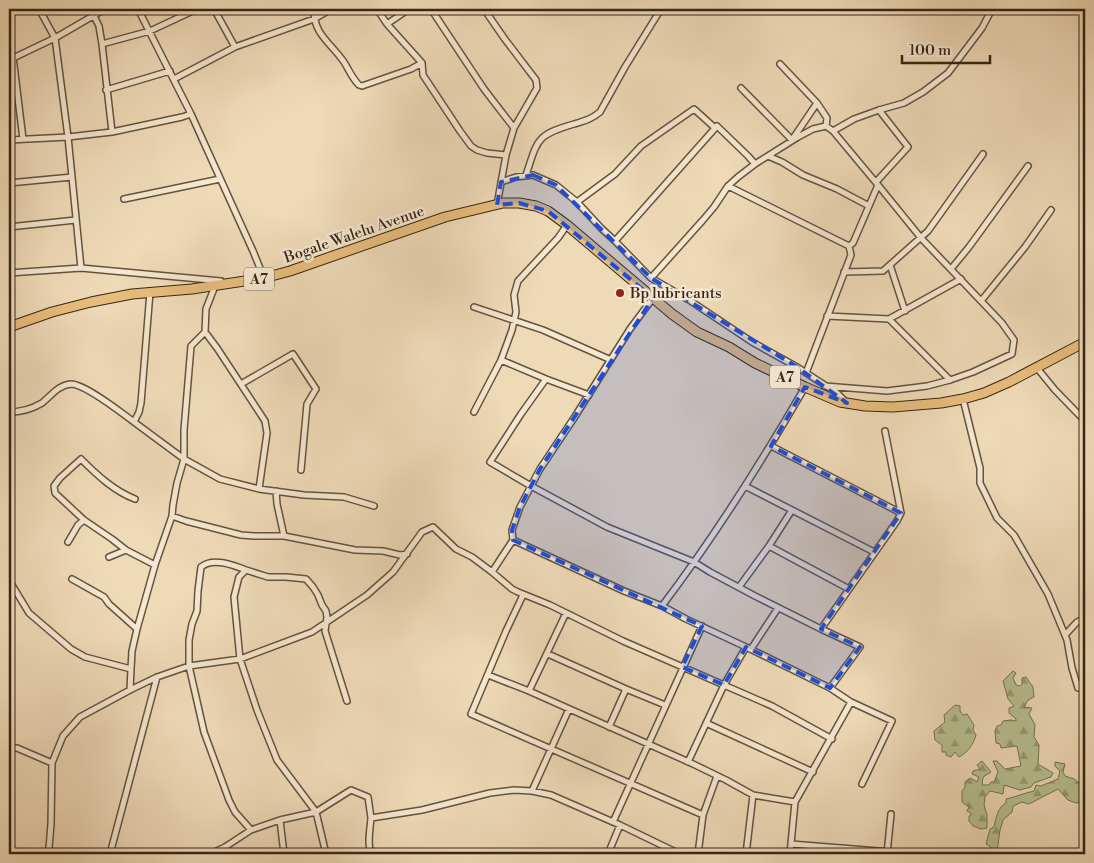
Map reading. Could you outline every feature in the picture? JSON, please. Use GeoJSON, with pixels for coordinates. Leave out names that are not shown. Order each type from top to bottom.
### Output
{"type":"FeatureCollection","features":[{"type":"Feature","properties":{"kind":"highway","name":"A7"},"geometry":{"type":"LineString","coordinates":[[500,204],[519,203],[536,206],[548,211],[672,314],[697,332],[804,387],[840,402],[865,406],[893,407],[934,404],[963,399],[984,393],[1010,382],[1085,342]]}},
{"type":"Feature","properties":{"kind":"highway","name":"Bogale Walelu Avenue"},"geometry":{"type":"LineString","coordinates":[[9,327],[52,312],[132,294],[192,289],[264,278],[290,271],[445,217],[500,204]]}},
{"type":"Feature","properties":{"kind":"street"},"geometry":{"type":"LineString","coordinates":[[38,9],[54,38],[68,137],[81,268]]}},
{"type":"Feature","properties":{"kind":"street"},"geometry":{"type":"LineString","coordinates":[[23,139],[11,59],[54,38],[105,9]]}},
{"type":"Feature","properties":{"kind":"street"},"geometry":{"type":"LineString","coordinates":[[138,9],[191,114],[264,278]]}},
{"type":"Feature","properties":{"kind":"street"},"geometry":{"type":"LineString","coordinates":[[102,44],[150,31],[197,9]]}},
{"type":"Feature","properties":{"kind":"street"},"geometry":{"type":"LineString","coordinates":[[222,9],[215,10],[235,47]]}},
{"type":"Feature","properties":{"kind":"street"},"geometry":{"type":"LineString","coordinates":[[314,9],[314,19],[318,30],[344,62],[359,85],[362,86],[411,69],[422,62]]}},
{"type":"Feature","properties":{"kind":"street"},"geometry":{"type":"LineString","coordinates":[[174,79],[235,47],[314,19],[331,9]]}},
{"type":"Feature","properties":{"kind":"street"},"geometry":{"type":"LineString","coordinates":[[376,9],[387,24],[422,62],[423,75],[471,146],[487,153],[506,155]]}},
{"type":"Feature","properties":{"kind":"street"},"geometry":{"type":"LineString","coordinates":[[387,24],[409,9]]}},
{"type":"Feature","properties":{"kind":"street"},"geometry":{"type":"LineString","coordinates":[[431,9],[484,89],[514,128]]}},
{"type":"Feature","properties":{"kind":"street"},"geometry":{"type":"LineString","coordinates":[[484,9],[536,80],[537,88],[514,128],[501,182],[500,204]]}},
{"type":"Feature","properties":{"kind":"street"},"geometry":{"type":"LineString","coordinates":[[526,175],[536,146],[541,138],[549,132],[594,117],[600,112],[661,9]]}},
{"type":"Feature","properties":{"kind":"street"},"geometry":{"type":"LineString","coordinates":[[833,131],[854,119],[904,103],[923,92],[948,73],[982,28],[992,9]]}},
{"type":"Feature","properties":{"kind":"street"},"geometry":{"type":"LineString","coordinates":[[94,16],[99,26],[102,44],[112,132]]}},
{"type":"Feature","properties":{"kind":"street"},"geometry":{"type":"LineString","coordinates":[[780,64],[817,103],[827,118],[826,126]]}},
{"type":"Feature","properties":{"kind":"street"},"geometry":{"type":"LineString","coordinates":[[106,90],[170,71]]}},
{"type":"Feature","properties":{"kind":"street"},"geometry":{"type":"LineString","coordinates":[[741,88],[792,140]]}},
{"type":"Feature","properties":{"kind":"street"},"geometry":{"type":"LineString","coordinates":[[792,140],[817,103]]}},
{"type":"Feature","properties":{"kind":"street"},"geometry":{"type":"LineString","coordinates":[[577,202],[615,174],[641,146],[694,109],[715,128],[717,126],[755,164]]}},
{"type":"Feature","properties":{"kind":"street"},"geometry":{"type":"LineString","coordinates":[[849,246],[853,243],[877,183],[908,148],[880,110]]}},
{"type":"Feature","properties":{"kind":"street"},"geometry":{"type":"LineString","coordinates":[[9,140],[68,137],[112,132],[191,114]]}},
{"type":"Feature","properties":{"kind":"street"},"geometry":{"type":"LineString","coordinates":[[651,278],[714,207],[728,186],[755,164],[792,140],[813,129],[826,126],[833,131],[921,238],[982,301],[1002,323],[1014,340],[1012,354],[973,372],[927,386],[886,391],[825,386]]}},
{"type":"Feature","properties":{"kind":"street"},"geometry":{"type":"LineString","coordinates":[[615,241],[715,128]]}},
{"type":"Feature","properties":{"kind":"street"},"geometry":{"type":"LineString","coordinates":[[844,272],[883,271],[928,231],[983,154]]}},
{"type":"Feature","properties":{"kind":"street"},"geometry":{"type":"LineString","coordinates":[[768,156],[782,162],[802,175],[837,189],[869,206]]}},
{"type":"Feature","properties":{"kind":"street"},"geometry":{"type":"LineString","coordinates":[[951,269],[1028,166]]}},
{"type":"Feature","properties":{"kind":"street"},"geometry":{"type":"LineString","coordinates":[[501,182],[516,177],[533,175],[556,185],[577,202],[651,278],[690,300],[752,342],[797,367],[837,393],[848,403]]}},
{"type":"Feature","properties":{"kind":"street"},"geometry":{"type":"LineString","coordinates":[[9,183],[72,177]]}},
{"type":"Feature","properties":{"kind":"street"},"geometry":{"type":"LineString","coordinates":[[124,199],[220,179]]}},
{"type":"Feature","properties":{"kind":"street"},"geometry":{"type":"LineString","coordinates":[[728,186],[849,246]]}},
{"type":"Feature","properties":{"kind":"street"},"geometry":{"type":"LineString","coordinates":[[982,301],[1025,247],[1051,210]]}},
{"type":"Feature","properties":{"kind":"street"},"geometry":{"type":"LineString","coordinates":[[9,227],[76,220]]}},
{"type":"Feature","properties":{"kind":"street"},"geometry":{"type":"LineString","coordinates":[[474,412],[501,360],[516,312],[514,296],[518,281],[558,238],[567,225]]}},
{"type":"Feature","properties":{"kind":"street"},"geometry":{"type":"LineString","coordinates":[[806,373],[851,255],[849,246]]}},
{"type":"Feature","properties":{"kind":"street"},"geometry":{"type":"LineString","coordinates":[[890,265],[905,311]]}},
{"type":"Feature","properties":{"kind":"street"},"geometry":{"type":"LineString","coordinates":[[9,274],[81,268],[237,283]]}},
{"type":"Feature","properties":{"kind":"street"},"geometry":{"type":"LineString","coordinates":[[827,316],[889,319],[961,279]]}},
{"type":"Feature","properties":{"kind":"street"},"geometry":{"type":"LineString","coordinates":[[215,286],[206,309],[205,332],[265,421],[267,434],[259,489]]}},
{"type":"Feature","properties":{"kind":"street"},"geometry":{"type":"LineString","coordinates":[[134,422],[141,403],[150,292]]}},
{"type":"Feature","properties":{"kind":"street"},"geometry":{"type":"LineString","coordinates":[[492,572],[513,540],[512,530],[520,507],[549,454],[630,329],[653,298]]}},
{"type":"Feature","properties":{"kind":"street"},"geometry":{"type":"LineString","coordinates":[[474,307],[543,330],[611,360]]}},
{"type":"Feature","properties":{"kind":"street"},"geometry":{"type":"LineString","coordinates":[[889,319],[950,380]]}},
{"type":"Feature","properties":{"kind":"street"},"geometry":{"type":"LineString","coordinates":[[130,690],[132,651],[137,629],[172,516],[184,459],[184,430],[191,346],[205,332]]}},
{"type":"Feature","properties":{"kind":"street"},"geometry":{"type":"LineString","coordinates":[[241,384],[293,354],[316,389],[307,404],[301,470]]}},
{"type":"Feature","properties":{"kind":"street"},"geometry":{"type":"LineString","coordinates":[[501,360],[589,395]]}},
{"type":"Feature","properties":{"kind":"street"},"geometry":{"type":"LineString","coordinates":[[1037,368],[1054,390],[1085,421]]}},
{"type":"Feature","properties":{"kind":"street"},"geometry":{"type":"LineString","coordinates":[[546,379],[490,462],[607,527],[694,562],[778,608],[860,647],[830,688]]}},
{"type":"Feature","properties":{"kind":"street"},"geometry":{"type":"LineString","coordinates":[[9,412],[26,410],[42,403],[54,392],[71,384],[83,388],[134,422],[184,459],[220,479],[259,489],[344,498],[374,506]]}},
{"type":"Feature","properties":{"kind":"street"},"geometry":{"type":"LineString","coordinates":[[662,606],[694,562],[771,446],[804,387]]}},
{"type":"Feature","properties":{"kind":"street"},"geometry":{"type":"LineString","coordinates":[[963,399],[980,468],[980,483],[997,518],[1014,535],[1048,594],[1067,640],[1078,688]]}},
{"type":"Feature","properties":{"kind":"street"},"geometry":{"type":"LineString","coordinates":[[821,630],[901,513],[885,431]]}},
{"type":"Feature","properties":{"kind":"street"},"geometry":{"type":"LineString","coordinates":[[771,446],[901,513]]}},
{"type":"Feature","properties":{"kind":"street"},"geometry":{"type":"LineString","coordinates":[[134,499],[107,483],[81,459],[54,486],[55,493],[84,520],[126,550],[156,565]]}},
{"type":"Feature","properties":{"kind":"street"},"geometry":{"type":"LineString","coordinates":[[745,486],[874,552]]}},
{"type":"Feature","properties":{"kind":"street"},"geometry":{"type":"LineString","coordinates":[[276,491],[284,536]]}},
{"type":"Feature","properties":{"kind":"street"},"geometry":{"type":"LineString","coordinates":[[740,588],[792,510]]}},
{"type":"Feature","properties":{"kind":"street"},"geometry":{"type":"LineString","coordinates":[[172,516],[186,522],[241,535],[284,536],[355,550],[383,551],[400,555],[407,554]]}},
{"type":"Feature","properties":{"kind":"street"},"geometry":{"type":"LineString","coordinates":[[68,542],[78,525],[84,520]]}},
{"type":"Feature","properties":{"kind":"street"},"geometry":{"type":"LineString","coordinates":[[47,854],[51,824],[52,763],[63,736],[80,717],[157,677],[189,666],[240,659],[312,632],[367,595],[394,572],[422,532],[432,527],[456,549],[472,556],[512,589],[622,641],[772,706],[832,739]]}},
{"type":"Feature","properties":{"kind":"street"},"geometry":{"type":"LineString","coordinates":[[513,540],[624,591],[662,606],[830,688],[851,702],[892,721],[862,784]]}},
{"type":"Feature","properties":{"kind":"street"},"geometry":{"type":"LineString","coordinates":[[769,546],[849,589]]}},
{"type":"Feature","properties":{"kind":"street"},"geometry":{"type":"LineString","coordinates":[[109,557],[126,550]]}},
{"type":"Feature","properties":{"kind":"street"},"geometry":{"type":"LineString","coordinates":[[251,830],[235,812],[229,800],[204,732],[189,666],[189,640],[197,611],[201,567],[206,563],[226,564],[268,577],[306,579],[318,595],[326,611],[328,617],[325,631],[347,701]]}},
{"type":"Feature","properties":{"kind":"street"},"geometry":{"type":"LineString","coordinates":[[246,570],[239,577],[234,597],[240,659],[257,710],[277,760],[316,812],[326,854]]}},
{"type":"Feature","properties":{"kind":"street"},"geometry":{"type":"LineString","coordinates":[[9,580],[29,612],[71,649],[85,657],[131,669]]}},
{"type":"Feature","properties":{"kind":"street"},"geometry":{"type":"LineString","coordinates":[[72,580],[104,597],[109,604],[137,629]]}},
{"type":"Feature","properties":{"kind":"street"},"geometry":{"type":"LineString","coordinates":[[523,594],[471,714],[703,815]]}},
{"type":"Feature","properties":{"kind":"street"},"geometry":{"type":"LineString","coordinates":[[688,762],[724,685],[778,608]]}},
{"type":"Feature","properties":{"kind":"street"},"geometry":{"type":"LineString","coordinates":[[529,691],[566,613]]}},
{"type":"Feature","properties":{"kind":"street"},"geometry":{"type":"LineString","coordinates":[[1065,635],[1077,622],[1085,618]]}},
{"type":"Feature","properties":{"kind":"street"},"geometry":{"type":"LineString","coordinates":[[613,822],[702,626]]}},
{"type":"Feature","properties":{"kind":"street"},"geometry":{"type":"LineString","coordinates":[[548,654],[665,705]]}},
{"type":"Feature","properties":{"kind":"street"},"geometry":{"type":"LineString","coordinates":[[488,674],[688,762],[753,795],[795,802]]}},
{"type":"Feature","properties":{"kind":"street"},"geometry":{"type":"LineString","coordinates":[[110,854],[157,677]]}},
{"type":"Feature","properties":{"kind":"street"},"geometry":{"type":"LineString","coordinates":[[609,727],[626,689]]}},
{"type":"Feature","properties":{"kind":"street"},"geometry":{"type":"LineString","coordinates":[[790,854],[795,802],[832,739],[851,702]]}},
{"type":"Feature","properties":{"kind":"street"},"geometry":{"type":"LineString","coordinates":[[532,791],[569,709]]}},
{"type":"Feature","properties":{"kind":"street"},"geometry":{"type":"LineString","coordinates":[[706,723],[813,772]]}},
{"type":"Feature","properties":{"kind":"street"},"geometry":{"type":"LineString","coordinates":[[9,748],[16,748],[52,763]]}},
{"type":"Feature","properties":{"kind":"street"},"geometry":{"type":"LineString","coordinates":[[698,854],[703,815],[717,776]]}},
{"type":"Feature","properties":{"kind":"street"},"geometry":{"type":"LineString","coordinates":[[210,854],[225,847],[251,830],[280,820],[316,812],[351,790],[368,797],[371,818],[369,835],[371,854]]}},
{"type":"Feature","properties":{"kind":"street"},"geometry":{"type":"LineString","coordinates":[[371,818],[422,810],[490,793],[514,790],[532,791],[551,795],[680,854]]}},
{"type":"Feature","properties":{"kind":"street"},"geometry":{"type":"LineString","coordinates":[[746,854],[753,795]]}},
{"type":"Feature","properties":{"kind":"street"},"geometry":{"type":"LineString","coordinates":[[887,853],[891,814]]}},
{"type":"Feature","properties":{"kind":"street"},"geometry":{"type":"LineString","coordinates":[[280,820],[284,854]]}},
{"type":"Feature","properties":{"kind":"street"},"geometry":{"type":"LineString","coordinates":[[608,854],[620,825]]}},
{"type":"Feature","properties":{"kind":"street"},"geometry":{"type":"LineString","coordinates":[[791,844],[916,854]]}},
{"type":"Feature","properties":{"kind":"street"},"geometry":{"type":"LineString","coordinates":[[225,847],[227,854]]}},
{"type":"Feature","properties":{"kind":"highlighted area"},"geometry":{"type":"Polygon","coordinates":[[[533,175],[556,185],[651,278],[797,367],[847,403],[805,387],[771,446],[901,513],[821,629],[860,647],[830,688],[746,647],[724,685],[682,667],[702,626],[513,540],[512,530],[520,507],[540,469],[653,298],[548,211],[519,203],[497,205],[501,182],[533,175]]]}},
{"type":"Feature","properties":{"kind":"green space"},"geometry":{"type":"Polygon","coordinates":[[[1013,671],[1016,673],[1013,678],[1016,685],[1020,686],[1022,678],[1026,677],[1033,687],[1034,697],[1028,700],[1024,707],[1032,708],[1029,714],[1035,725],[1034,737],[1039,745],[1038,764],[1053,773],[1051,777],[1034,783],[1031,787],[1020,790],[1004,785],[1003,794],[990,791],[985,797],[984,805],[987,815],[987,828],[981,829],[973,826],[969,821],[971,813],[967,811],[969,807],[962,802],[962,791],[965,787],[965,782],[970,778],[977,782],[979,777],[972,774],[973,771],[980,769],[977,765],[982,761],[991,772],[983,777],[982,785],[989,785],[991,782],[994,782],[998,772],[993,761],[997,761],[1005,769],[1021,766],[1017,746],[1001,748],[1000,744],[996,743],[995,731],[997,726],[1001,725],[1003,721],[1016,721],[1009,713],[1009,708],[1014,706],[1008,699],[1003,681],[1013,671]]]}},
{"type":"Feature","properties":{"kind":"green space"},"geometry":{"type":"Polygon","coordinates":[[[955,705],[960,706],[960,711],[963,715],[967,714],[974,725],[973,730],[976,735],[972,745],[965,753],[959,757],[955,752],[951,757],[946,755],[946,752],[942,752],[942,745],[935,740],[934,731],[945,722],[944,715],[955,705]]]}},
{"type":"Feature","properties":{"kind":"green space"},"geometry":{"type":"Polygon","coordinates":[[[1055,762],[1065,764],[1063,772],[1065,776],[1074,779],[1082,785],[1081,802],[1076,803],[1068,800],[1058,789],[1029,804],[1022,802],[1013,806],[1012,812],[1003,820],[997,852],[994,854],[991,847],[986,844],[990,829],[994,827],[997,814],[1006,803],[1006,799],[1034,791],[1036,785],[1041,786],[1058,779],[1060,771],[1055,766],[1055,762]]]}},
{"type":"Feature","properties":{"kind":"place","name":"Bp lubricants"},"geometry":{"type":"Point","coordinates":[620,293]}}]}
